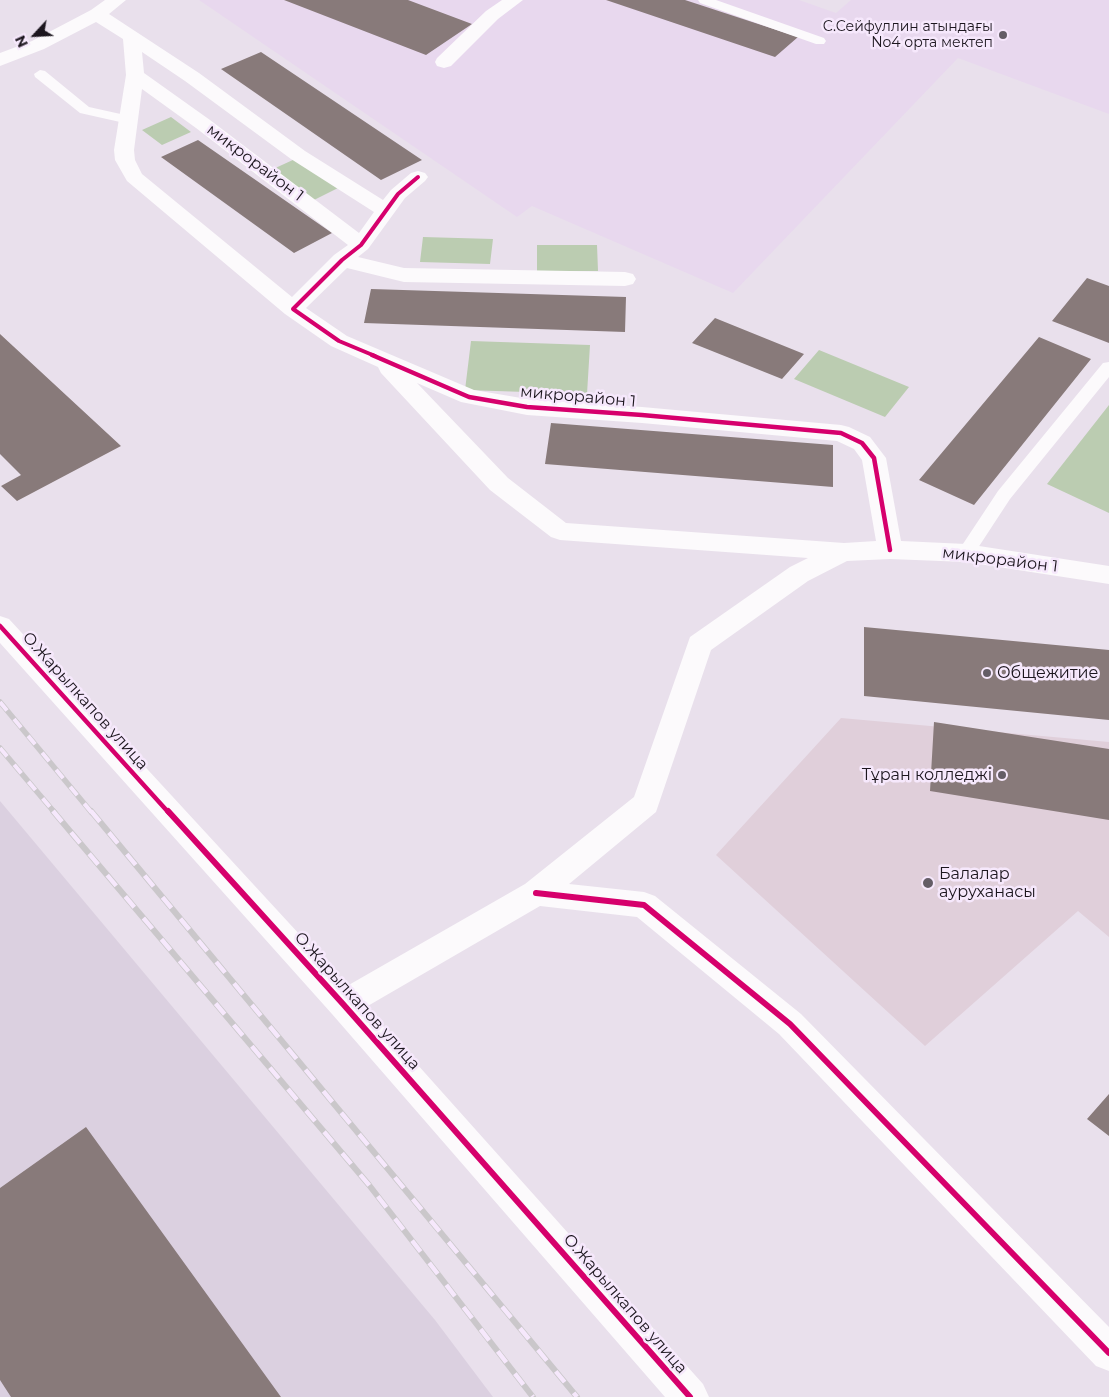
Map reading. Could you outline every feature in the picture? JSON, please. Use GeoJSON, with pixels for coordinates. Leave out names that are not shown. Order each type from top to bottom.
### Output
{"type":"FeatureCollection","features":[{"type":"Feature","properties":{"kind":"street"},"geometry":{"type":"LineString","coordinates":[[0,60],[38,45],[97,14],[118,0]]}},
{"type":"Feature","properties":{"kind":"street"},"geometry":{"type":"LineString","coordinates":[[444,62],[492,15],[514,0]]}},
{"type":"Feature","properties":{"kind":"street"},"geometry":{"type":"LineString","coordinates":[[97,14],[192,77],[298,155],[385,210]]}},
{"type":"Feature","properties":{"kind":"street"},"geometry":{"type":"LineString","coordinates":[[132,38],[135,76]]}},
{"type":"Feature","properties":{"kind":"street","name":"микрорайон 1"},"geometry":{"type":"LineString","coordinates":[[362,245],[203,124],[135,76],[124,150],[125,160],[134,177],[293,309],[339,341],[469,397],[527,407],[642,415],[841,433],[862,443],[874,458],[890,550]]}},
{"type":"Feature","properties":{"kind":"street"},"geometry":{"type":"LineString","coordinates":[[293,309],[342,260],[362,245],[398,194],[418,177]]}},
{"type":"Feature","properties":{"kind":"street"},"geometry":{"type":"LineString","coordinates":[[342,260],[404,275],[625,279]]}},
{"type":"Feature","properties":{"kind":"street","name":"микрорайон 1"},"geometry":{"type":"LineString","coordinates":[[382,360],[498,484],[560,531],[844,552],[890,550],[966,553],[1109,575]]}},
{"type":"Feature","properties":{"kind":"street"},"geometry":{"type":"LineString","coordinates":[[343,1004],[536,893],[646,804],[699,644],[798,574],[844,552]]}},
{"type":"Feature","properties":{"kind":"street","name":"О.Жарылкапов улица"},"geometry":{"type":"LineString","coordinates":[[0,626],[343,1004],[690,1397]]}},
{"type":"Feature","properties":{"kind":"street"},"geometry":{"type":"LineString","coordinates":[[536,893],[644,905],[790,1024],[1109,1352]]}},
{"type":"Feature","properties":{"kind":"lane"},"geometry":{"type":"LineString","coordinates":[[704,0],[820,41]]}},
{"type":"Feature","properties":{"kind":"lane"},"geometry":{"type":"LineString","coordinates":[[40,74],[85,110],[129,120]]}},
{"type":"Feature","properties":{"kind":"lane"},"geometry":{"type":"LineString","coordinates":[[966,553],[1004,495],[1109,368]]}},
{"type":"Feature","properties":{"kind":"shaded area"},"geometry":{"type":"Polygon","coordinates":[[[199,0],[799,0],[836,13],[851,0],[1109,0],[1109,114],[958,58],[733,293],[532,206],[517,217],[199,0]]]}},
{"type":"Feature","properties":{"kind":"shaded area","name":"Балалар ауруханасы"},"geometry":{"type":"Polygon","coordinates":[[[841,718],[1109,742],[1109,937],[1078,911],[925,1046],[716,855],[841,718]]]}},
{"type":"Feature","properties":{"kind":"shaded area"},"geometry":{"type":"Polygon","coordinates":[[[0,801],[435,1320],[493,1397],[0,1397],[0,801]]]}},
{"type":"Feature","properties":{"kind":"green space"},"geometry":{"type":"Polygon","coordinates":[[[171,117],[191,132],[162,145],[142,130],[171,117]]]}},
{"type":"Feature","properties":{"kind":"green space"},"geometry":{"type":"Polygon","coordinates":[[[295,159],[338,188],[314,200],[271,170],[295,159]]]}},
{"type":"Feature","properties":{"kind":"green space"},"geometry":{"type":"Polygon","coordinates":[[[423,237],[493,239],[490,264],[420,262],[423,237]]]}},
{"type":"Feature","properties":{"kind":"green space"},"geometry":{"type":"Polygon","coordinates":[[[537,245],[597,245],[598,271],[537,271],[537,245]]]}},
{"type":"Feature","properties":{"kind":"green space"},"geometry":{"type":"Polygon","coordinates":[[[471,341],[590,345],[587,394],[465,390],[471,341]]]}},
{"type":"Feature","properties":{"kind":"green space"},"geometry":{"type":"Polygon","coordinates":[[[819,350],[909,387],[885,417],[794,379],[819,350]]]}},
{"type":"Feature","properties":{"kind":"green space"},"geometry":{"type":"Polygon","coordinates":[[[1109,405],[1109,513],[1047,484],[1109,405]]]}},
{"type":"Feature","properties":{"kind":"building"},"geometry":{"type":"Polygon","coordinates":[[[284,0],[408,0],[472,24],[426,55],[284,0]]]}},
{"type":"Feature","properties":{"kind":"building"},"geometry":{"type":"Polygon","coordinates":[[[606,0],[685,0],[798,37],[775,57],[606,0]]]}},
{"type":"Feature","properties":{"kind":"building"},"geometry":{"type":"Polygon","coordinates":[[[261,52],[422,160],[381,180],[221,69],[261,52]]]}},
{"type":"Feature","properties":{"kind":"building"},"geometry":{"type":"Polygon","coordinates":[[[198,140],[332,233],[294,253],[161,157],[198,140]]]}},
{"type":"Feature","properties":{"kind":"building"},"geometry":{"type":"Polygon","coordinates":[[[1087,278],[1109,286],[1109,343],[1052,321],[1087,278]]]}},
{"type":"Feature","properties":{"kind":"building"},"geometry":{"type":"Polygon","coordinates":[[[371,289],[626,297],[625,332],[364,323],[371,289]]]}},
{"type":"Feature","properties":{"kind":"building"},"geometry":{"type":"Polygon","coordinates":[[[715,318],[804,354],[782,379],[692,343],[715,318]]]}},
{"type":"Feature","properties":{"kind":"building"},"geometry":{"type":"Polygon","coordinates":[[[0,334],[121,446],[17,501],[1,486],[21,475],[0,454],[0,334]]]}},
{"type":"Feature","properties":{"kind":"building"},"geometry":{"type":"Polygon","coordinates":[[[1039,337],[1091,359],[974,505],[919,480],[1039,337]]]}},
{"type":"Feature","properties":{"kind":"building"},"geometry":{"type":"Polygon","coordinates":[[[551,423],[833,445],[833,487],[545,464],[551,423]]]}},
{"type":"Feature","properties":{"kind":"building","name":"Общежитие"},"geometry":{"type":"Polygon","coordinates":[[[864,627],[1109,650],[1109,720],[864,696],[864,627]]]}},
{"type":"Feature","properties":{"kind":"building"},"geometry":{"type":"Polygon","coordinates":[[[934,722],[1109,749],[1109,820],[930,791],[934,722]]]}},
{"type":"Feature","properties":{"kind":"building"},"geometry":{"type":"Polygon","coordinates":[[[1109,1094],[1109,1136],[1087,1119],[1109,1094]]]}},
{"type":"Feature","properties":{"kind":"building"},"geometry":{"type":"Polygon","coordinates":[[[86,1127],[281,1397],[11,1397],[0,1380],[0,1188],[86,1127]]]}},
{"type":"Feature","properties":{"kind":"railway"},"geometry":{"type":"LineString","coordinates":[[0,702],[92,813]]}},
{"type":"Feature","properties":{"kind":"railway"},"geometry":{"type":"LineString","coordinates":[[0,748],[55,813]]}},
{"type":"Feature","properties":{"kind":"railway"},"geometry":{"type":"LineString","coordinates":[[53,811],[369,1185],[533,1397]]}},
{"type":"Feature","properties":{"kind":"railway"},"geometry":{"type":"LineString","coordinates":[[91,811],[577,1397]]}},
{"type":"Feature","properties":{"kind":"cycle path"},"geometry":{"type":"LineString","coordinates":[[418,177],[398,194],[361,245],[342,260],[293,309],[339,341],[469,397],[527,407],[642,415],[841,433],[862,443],[874,458],[890,550]]}},
{"type":"Feature","properties":{"kind":"cycle path"},"geometry":{"type":"LineString","coordinates":[[0,626],[343,1004],[690,1397]]}},
{"type":"Feature","properties":{"kind":"cycle path"},"geometry":{"type":"LineString","coordinates":[[536,893],[644,905],[790,1024],[1109,1353]]}},
{"type":"Feature","properties":{"kind":"place","name":"С.Сейфуллин атындағы No4 орта мектеп"},"geometry":{"type":"Point","coordinates":[1003,35]}},
{"type":"Feature","properties":{"kind":"place","name":"Общежитие"},"geometry":{"type":"Point","coordinates":[987,673]}},
{"type":"Feature","properties":{"kind":"place","name":"Тұран колледжі"},"geometry":{"type":"Point","coordinates":[1002,775]}},
{"type":"Feature","properties":{"kind":"place","name":"Балалар ауруханасы"},"geometry":{"type":"Point","coordinates":[928,883]}}]}
